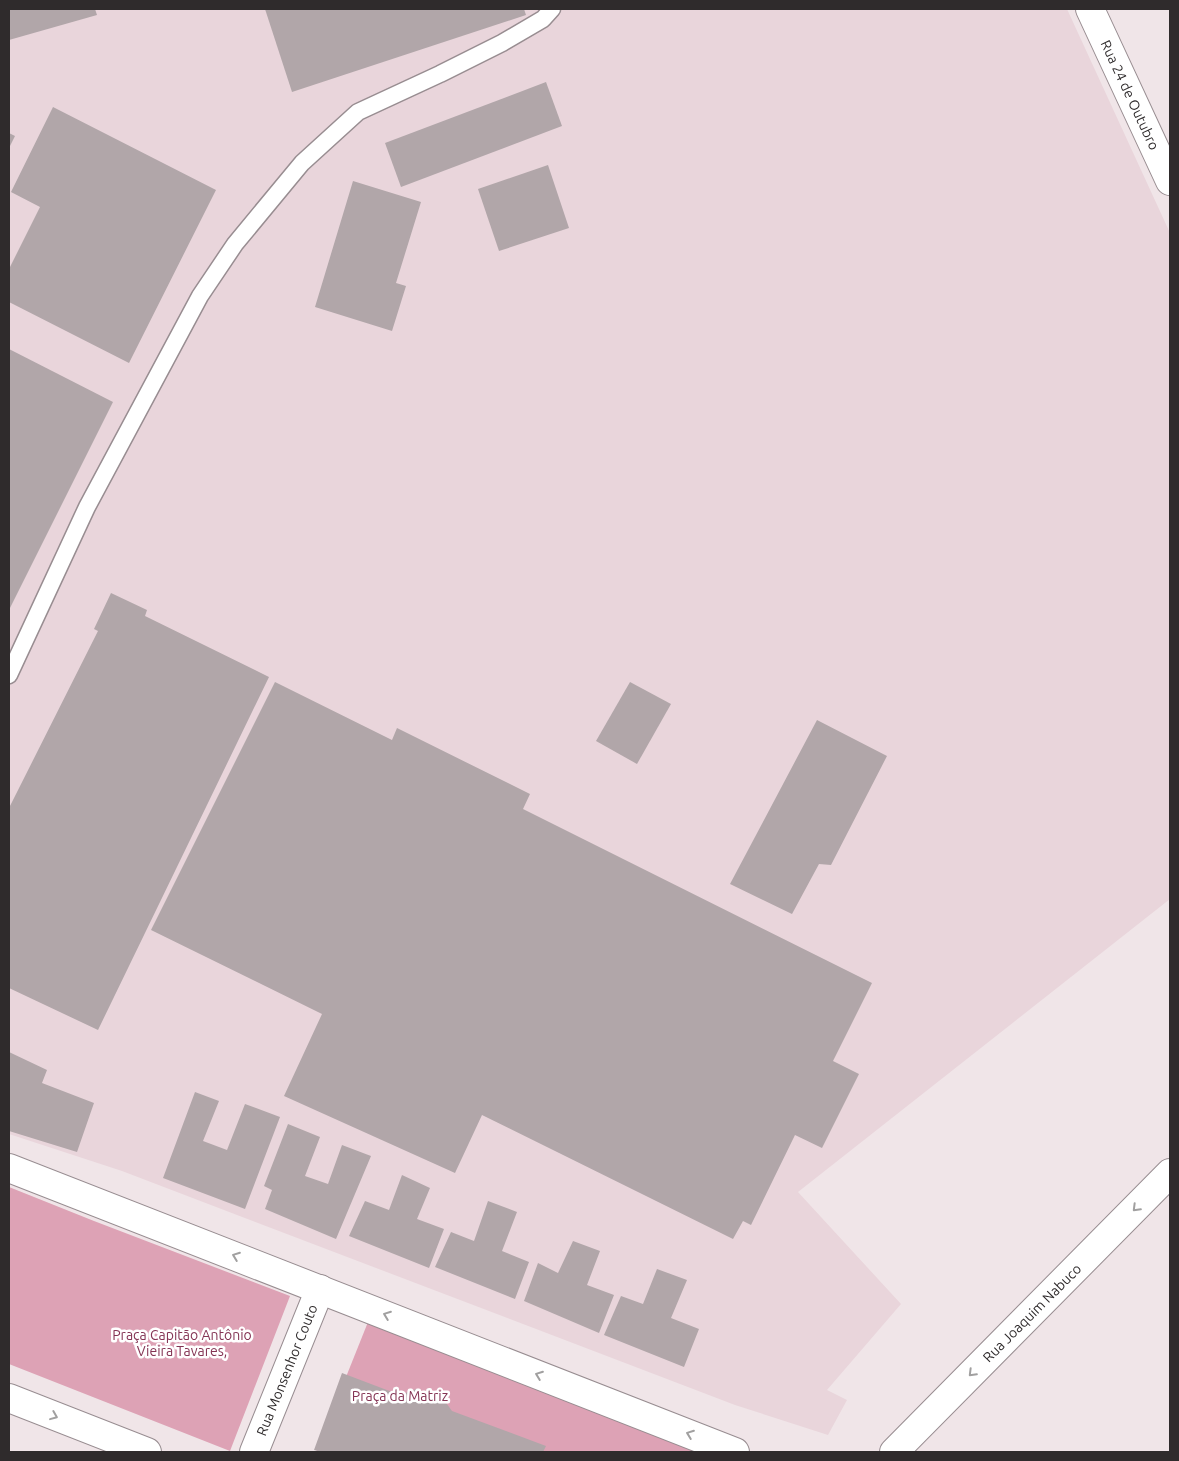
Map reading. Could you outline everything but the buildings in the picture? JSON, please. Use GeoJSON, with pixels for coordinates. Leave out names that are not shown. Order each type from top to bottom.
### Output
{"type":"FeatureCollection","features":[{"type":"Feature","properties":{"kind":"street","name":"Rua 24 de Outubro"},"geometry":{"type":"LineString","coordinates":[[1090,9],[1170,181]]}},
{"type":"Feature","properties":{"kind":"street"},"geometry":{"type":"LineString","coordinates":[[9,1168],[735,1452]]}},
{"type":"Feature","properties":{"kind":"street","name":"Rua Joaquim Nabuco"},"geometry":{"type":"LineString","coordinates":[[894,1452],[1170,1173]]}},
{"type":"Feature","properties":{"kind":"street","name":"Rua Monsenhor Couto"},"geometry":{"type":"LineString","coordinates":[[254,1452],[320,1289]]}},
{"type":"Feature","properties":{"kind":"street"},"geometry":{"type":"LineString","coordinates":[[9,1398],[147,1452]]}},
{"type":"Feature","properties":{"kind":"lane"},"geometry":{"type":"LineString","coordinates":[[9,675],[87,507],[200,296],[235,244],[302,163],[358,112],[502,43],[544,19],[552,9]]}},
{"type":"Feature","properties":{"kind":"shaded area"},"geometry":{"type":"Polygon","coordinates":[[[9,9],[1067,9],[1170,233],[1170,899],[798,1192],[901,1304],[827,1390],[847,1400],[828,1435],[735,1405],[122,1171],[9,1134],[9,9]]]}},
{"type":"Feature","properties":{"kind":"green space","name":"Praça Capitão Antônio Vieira Tavares,"},"geometry":{"type":"Polygon","coordinates":[[[9,1187],[290,1296],[230,1451],[9,1364],[9,1187]]]}},
{"type":"Feature","properties":{"kind":"green space","name":"Praça da Matriz"},"geometry":{"type":"Polygon","coordinates":[[[368,1322],[698,1452],[316,1452],[368,1322]]]}}]}
